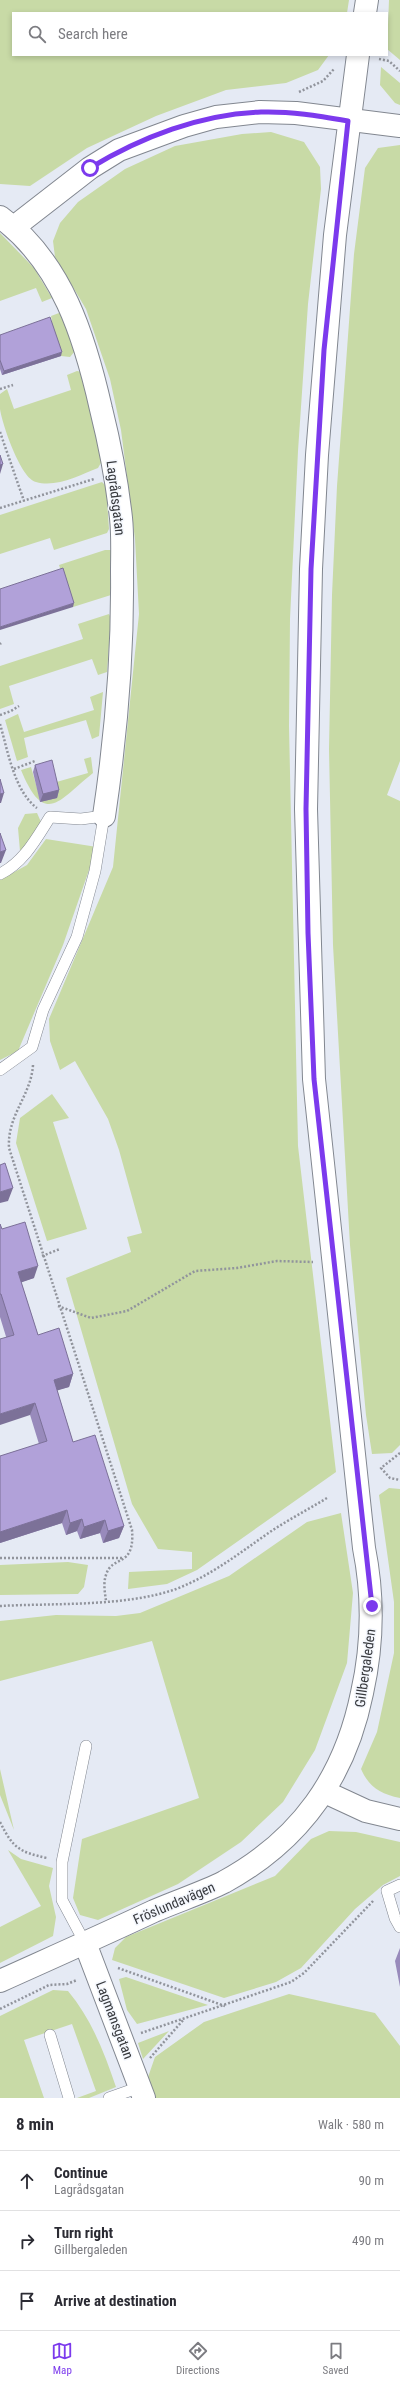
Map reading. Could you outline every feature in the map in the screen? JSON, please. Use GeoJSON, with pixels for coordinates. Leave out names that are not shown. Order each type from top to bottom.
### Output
{"type":"FeatureCollection","features":[{"type":"Feature","properties":{"kind":"main road"},"geometry":{"type":"LineString","coordinates":[[365,12],[367,0]]}},
{"type":"Feature","properties":{"kind":"main road","name":"Gillbergaleden"},"geometry":{"type":"LineString","coordinates":[[325,1792],[343,1756],[356,1722],[369,1663],[372,1634],[370,1579],[364,1548],[314,1079],[308,933],[306,801],[311,569],[317,455],[325,342],[348,121],[358,56]]}},
{"type":"Feature","properties":{"kind":"main road","name":"Lagrådsgatan"},"geometry":{"type":"LineString","coordinates":[[104,816],[116,707],[123,613],[121,519],[114,473],[107,433],[88,351],[70,307],[43,260],[7,222],[119,150],[184,126],[216,117],[260,112],[296,113],[348,121],[400,126]]}},
{"type":"Feature","properties":{"kind":"main road"},"geometry":{"type":"LineString","coordinates":[[325,1792],[366,1811],[400,1819]]}},
{"type":"Feature","properties":{"kind":"main road","name":"Fröslundavägen"},"geometry":{"type":"LineString","coordinates":[[0,1980],[224,1882],[266,1855],[300,1824],[325,1792]]}},
{"type":"Feature","properties":{"kind":"main road","name":"Lagmansgatan"},"geometry":{"type":"LineString","coordinates":[[85,1943],[140,2087]]}},
{"type":"Feature","properties":{"kind":"lane"},"geometry":{"type":"LineString","coordinates":[[0,874],[12,868],[28,851],[50,817],[81,820],[104,816],[95,871],[77,937],[43,1010],[32,1046],[0,1070]]}},
{"type":"Feature","properties":{"kind":"lane"},"geometry":{"type":"LineString","coordinates":[[85,1943],[62,1900],[62,1862],[86,1746]]}},
{"type":"Feature","properties":{"kind":"lane"},"geometry":{"type":"LineString","coordinates":[[400,1884],[387,1890],[395,1918],[400,1927]]}},
{"type":"Feature","properties":{"kind":"lane"},"geometry":{"type":"LineString","coordinates":[[50,2035],[69,2098]]}},
{"type":"Feature","properties":{"kind":"lane"},"geometry":{"type":"LineString","coordinates":[[109,2098],[140,2087]]}},
{"type":"Feature","properties":{"kind":"path"},"geometry":{"type":"LineString","coordinates":[[0,389],[13,385]]}},
{"type":"Feature","properties":{"kind":"path"},"geometry":{"type":"LineString","coordinates":[[0,432],[24,501]]}},
{"type":"Feature","properties":{"kind":"path"},"geometry":{"type":"LineString","coordinates":[[0,508],[114,473]]}},
{"type":"Feature","properties":{"kind":"path"},"geometry":{"type":"LineString","coordinates":[[0,715],[19,706]]}},
{"type":"Feature","properties":{"kind":"path"},"geometry":{"type":"LineString","coordinates":[[0,724],[14,768],[29,802],[50,817]]}},
{"type":"Feature","properties":{"kind":"path"},"geometry":{"type":"LineString","coordinates":[[14,768],[35,761]]}},
{"type":"Feature","properties":{"kind":"path"},"geometry":{"type":"LineString","coordinates":[[32,1046],[33,1074],[25,1095],[11,1122],[8,1141],[42,1256],[132,1530],[133,1543],[130,1553],[113,1566],[106,1575],[106,1601]]}},
{"type":"Feature","properties":{"kind":"path"},"geometry":{"type":"LineString","coordinates":[[42,1256],[60,1249]]}},
{"type":"Feature","properties":{"kind":"path"},"geometry":{"type":"LineString","coordinates":[[58,1306],[68,1311],[91,1318],[127,1311],[195,1271],[237,1268],[277,1261],[333,1262]]}},
{"type":"Feature","properties":{"kind":"path"},"geometry":{"type":"LineString","coordinates":[[400,1453],[381,1468],[390,1478],[400,1480]]}},
{"type":"Feature","properties":{"kind":"path"},"geometry":{"type":"LineString","coordinates":[[0,1606],[106,1601],[140,1598],[164,1592],[200,1579],[222,1567],[268,1533],[327,1498]]}},
{"type":"Feature","properties":{"kind":"path"},"geometry":{"type":"LineString","coordinates":[[0,1558],[125,1558]]}},
{"type":"Feature","properties":{"kind":"path"},"geometry":{"type":"LineString","coordinates":[[0,1822],[8,1838],[24,1853],[62,1862]]}},
{"type":"Feature","properties":{"kind":"path"},"geometry":{"type":"LineString","coordinates":[[122,2039],[291,1982],[319,1958],[364,1908],[387,1890]]}},
{"type":"Feature","properties":{"kind":"path"},"geometry":{"type":"LineString","coordinates":[[140,2087],[184,2019]]}},
{"type":"Feature","properties":{"kind":"green space"},"geometry":{"type":"Polygon","coordinates":[[[0,0],[349,0],[347,12],[12,12],[12,56],[328,56],[318,70],[286,83],[226,90],[156,116],[87,148],[30,186],[0,184],[0,0]]]}},
{"type":"Feature","properties":{"kind":"green space"},"geometry":{"type":"Polygon","coordinates":[[[389,0],[400,0],[400,60],[388,50],[389,0]]]}},
{"type":"Feature","properties":{"kind":"green space"},"geometry":{"type":"Polygon","coordinates":[[[381,67],[400,83],[400,105],[395,103],[380,85],[381,67]]]}},
{"type":"Feature","properties":{"kind":"green space"},"geometry":{"type":"Polygon","coordinates":[[[271,132],[304,142],[320,167],[321,189],[308,304],[298,451],[290,619],[289,726],[298,1146],[336,1472],[197,1570],[167,1584],[128,1589],[129,1572],[192,1569],[192,1552],[158,1549],[132,1504],[66,1278],[131,1252],[127,1237],[142,1233],[119,1150],[108,1119],[75,1061],[60,1070],[50,1041],[49,1019],[113,867],[139,614],[135,539],[121,430],[110,379],[86,309],[55,257],[53,241],[60,223],[78,202],[125,169],[175,146],[242,134],[271,132]]]}},
{"type":"Feature","properties":{"kind":"green space"},"geometry":{"type":"Polygon","coordinates":[[[400,145],[400,761],[387,795],[400,801],[400,1445],[392,1453],[372,1454],[366,1415],[350,1245],[333,945],[329,749],[332,595],[337,486],[354,254],[365,168],[378,148],[400,145]]]}},
{"type":"Feature","properties":{"kind":"green space"},"geometry":{"type":"Polygon","coordinates":[[[0,233],[34,268],[52,298],[42,302],[36,288],[0,301],[0,233]]]}},
{"type":"Feature","properties":{"kind":"green space"},"geometry":{"type":"Polygon","coordinates":[[[59,313],[64,318],[75,351],[70,357],[61,356],[49,321],[52,321],[51,316],[59,313]]]}},
{"type":"Feature","properties":{"kind":"green space"},"geometry":{"type":"Polygon","coordinates":[[[77,371],[82,372],[102,461],[98,468],[68,480],[52,483],[36,482],[30,479],[24,471],[8,438],[0,409],[0,394],[7,389],[14,409],[71,390],[67,375],[77,371]]]}},
{"type":"Feature","properties":{"kind":"green space"},"geometry":{"type":"Polygon","coordinates":[[[102,482],[106,486],[109,529],[107,533],[54,550],[50,538],[0,554],[0,515],[102,482]]]}},
{"type":"Feature","properties":{"kind":"green space"},"geometry":{"type":"Polygon","coordinates":[[[105,550],[111,550],[113,586],[111,595],[73,607],[59,565],[105,550]]]}},
{"type":"Feature","properties":{"kind":"green space"},"geometry":{"type":"Polygon","coordinates":[[[109,614],[111,618],[107,672],[98,675],[92,659],[9,686],[14,704],[0,709],[0,666],[83,639],[78,624],[109,614]]]}},
{"type":"Feature","properties":{"kind":"green space"},"geometry":{"type":"Polygon","coordinates":[[[103,692],[99,736],[92,739],[86,720],[24,738],[28,757],[17,761],[5,720],[18,714],[24,732],[94,710],[90,697],[103,692]]]}},
{"type":"Feature","properties":{"kind":"green space"},"geometry":{"type":"Polygon","coordinates":[[[91,757],[93,773],[62,799],[53,803],[45,804],[42,801],[53,783],[88,773],[84,759],[91,757]]]}},
{"type":"Feature","properties":{"kind":"green space"},"geometry":{"type":"Polygon","coordinates":[[[31,767],[41,801],[30,788],[21,770],[31,767]]]}},
{"type":"Feature","properties":{"kind":"green space"},"geometry":{"type":"Polygon","coordinates":[[[37,813],[41,822],[23,849],[20,851],[18,828],[25,814],[37,813]]]}},
{"type":"Feature","properties":{"kind":"green space"},"geometry":{"type":"Polygon","coordinates":[[[46,839],[97,847],[63,945],[18,1051],[0,1060],[0,880],[27,865],[46,839]]]}},
{"type":"Feature","properties":{"kind":"green space"},"geometry":{"type":"Polygon","coordinates":[[[52,1094],[69,1118],[53,1122],[87,1229],[47,1241],[16,1143],[20,1118],[52,1094]]]}},
{"type":"Feature","properties":{"kind":"green space"},"geometry":{"type":"Polygon","coordinates":[[[389,1488],[400,1489],[400,1798],[376,1789],[368,1781],[361,1769],[377,1732],[394,1653],[394,1602],[379,1495],[389,1488]]]}},
{"type":"Feature","properties":{"kind":"green space"},"geometry":{"type":"Polygon","coordinates":[[[341,1513],[353,1593],[347,1663],[315,1750],[283,1802],[241,1842],[178,1884],[98,1920],[80,1915],[73,1898],[82,1839],[199,1798],[152,1641],[0,1681],[0,1621],[56,1615],[116,1616],[140,1613],[229,1576],[307,1522],[341,1513]]]}},
{"type":"Feature","properties":{"kind":"green space"},"geometry":{"type":"Polygon","coordinates":[[[68,1562],[88,1565],[84,1587],[78,1594],[0,1595],[0,1565],[68,1562]]]}},
{"type":"Feature","properties":{"kind":"green space"},"geometry":{"type":"Polygon","coordinates":[[[0,1769],[14,1830],[0,1795],[0,1769]]]}},
{"type":"Feature","properties":{"kind":"green space"},"geometry":{"type":"Polygon","coordinates":[[[329,1831],[356,1832],[400,1842],[400,1876],[383,1885],[355,1909],[301,1968],[276,1982],[224,1998],[112,1960],[115,1948],[126,1937],[275,1876],[311,1839],[329,1831]]]}},
{"type":"Feature","properties":{"kind":"green space"},"geometry":{"type":"Polygon","coordinates":[[[8,1850],[21,1859],[53,1868],[49,1886],[56,1917],[53,1936],[0,1963],[0,1927],[41,1906],[8,1850]]]}},
{"type":"Feature","properties":{"kind":"green space"},"geometry":{"type":"Polygon","coordinates":[[[126,1977],[208,2005],[137,2024],[127,2010],[119,1979],[126,1977]]]}},
{"type":"Feature","properties":{"kind":"green space"},"geometry":{"type":"Polygon","coordinates":[[[53,1990],[68,1991],[84,2013],[102,2049],[116,2087],[89,2098],[77,2098],[96,2091],[72,2024],[24,2040],[44,2098],[0,2098],[0,2016],[53,1990]]]}},
{"type":"Feature","properties":{"kind":"green space"},"geometry":{"type":"Polygon","coordinates":[[[289,1994],[375,2013],[400,2046],[400,2098],[153,2098],[147,2080],[155,2057],[204,2022],[289,1994]]]}},
{"type":"Feature","properties":{"kind":"green space"},"geometry":{"type":"Polygon","coordinates":[[[169,2031],[143,2059],[138,2043],[169,2031]]]}},
{"type":"Feature","properties":{"kind":"building"},"geometry":{"type":"Polygon","coordinates":[[[50,317],[62,352],[4,371],[0,360],[0,335],[50,317]]]}},
{"type":"Feature","properties":{"kind":"building"},"geometry":{"type":"Polygon","coordinates":[[[0,455],[3,464],[0,465],[0,455]]]}},
{"type":"Feature","properties":{"kind":"building"},"geometry":{"type":"Polygon","coordinates":[[[63,568],[74,603],[0,627],[0,589],[63,568]]]}},
{"type":"Feature","properties":{"kind":"building"},"geometry":{"type":"Polygon","coordinates":[[[52,760],[59,790],[43,794],[35,765],[52,760]]]}},
{"type":"Feature","properties":{"kind":"building"},"geometry":{"type":"Polygon","coordinates":[[[0,779],[4,793],[0,794],[0,779]]]}},
{"type":"Feature","properties":{"kind":"building"},"geometry":{"type":"Polygon","coordinates":[[[0,833],[6,850],[0,852],[0,833]]]}},
{"type":"Feature","properties":{"kind":"building"},"geometry":{"type":"Polygon","coordinates":[[[5,1163],[13,1188],[0,1192],[0,1165],[5,1163]]]}},
{"type":"Feature","properties":{"kind":"building"},"geometry":{"type":"Polygon","coordinates":[[[25,1222],[38,1266],[18,1272],[38,1335],[59,1328],[73,1374],[54,1380],[73,1442],[95,1435],[124,1526],[108,1531],[105,1520],[84,1527],[82,1519],[70,1523],[67,1510],[0,1532],[0,1456],[47,1441],[35,1403],[0,1414],[0,1339],[14,1335],[0,1294],[0,1224],[2,1229],[25,1222]]]}},
{"type":"Feature","properties":{"kind":"route"},"geometry":{"type":"LineString","coordinates":[[90,168],[119,150],[148,138],[216,117],[260,112],[296,113],[348,121],[324,350],[311,569],[306,809],[308,933],[314,1079],[364,1548],[370,1579],[372,1606]]}}]}
